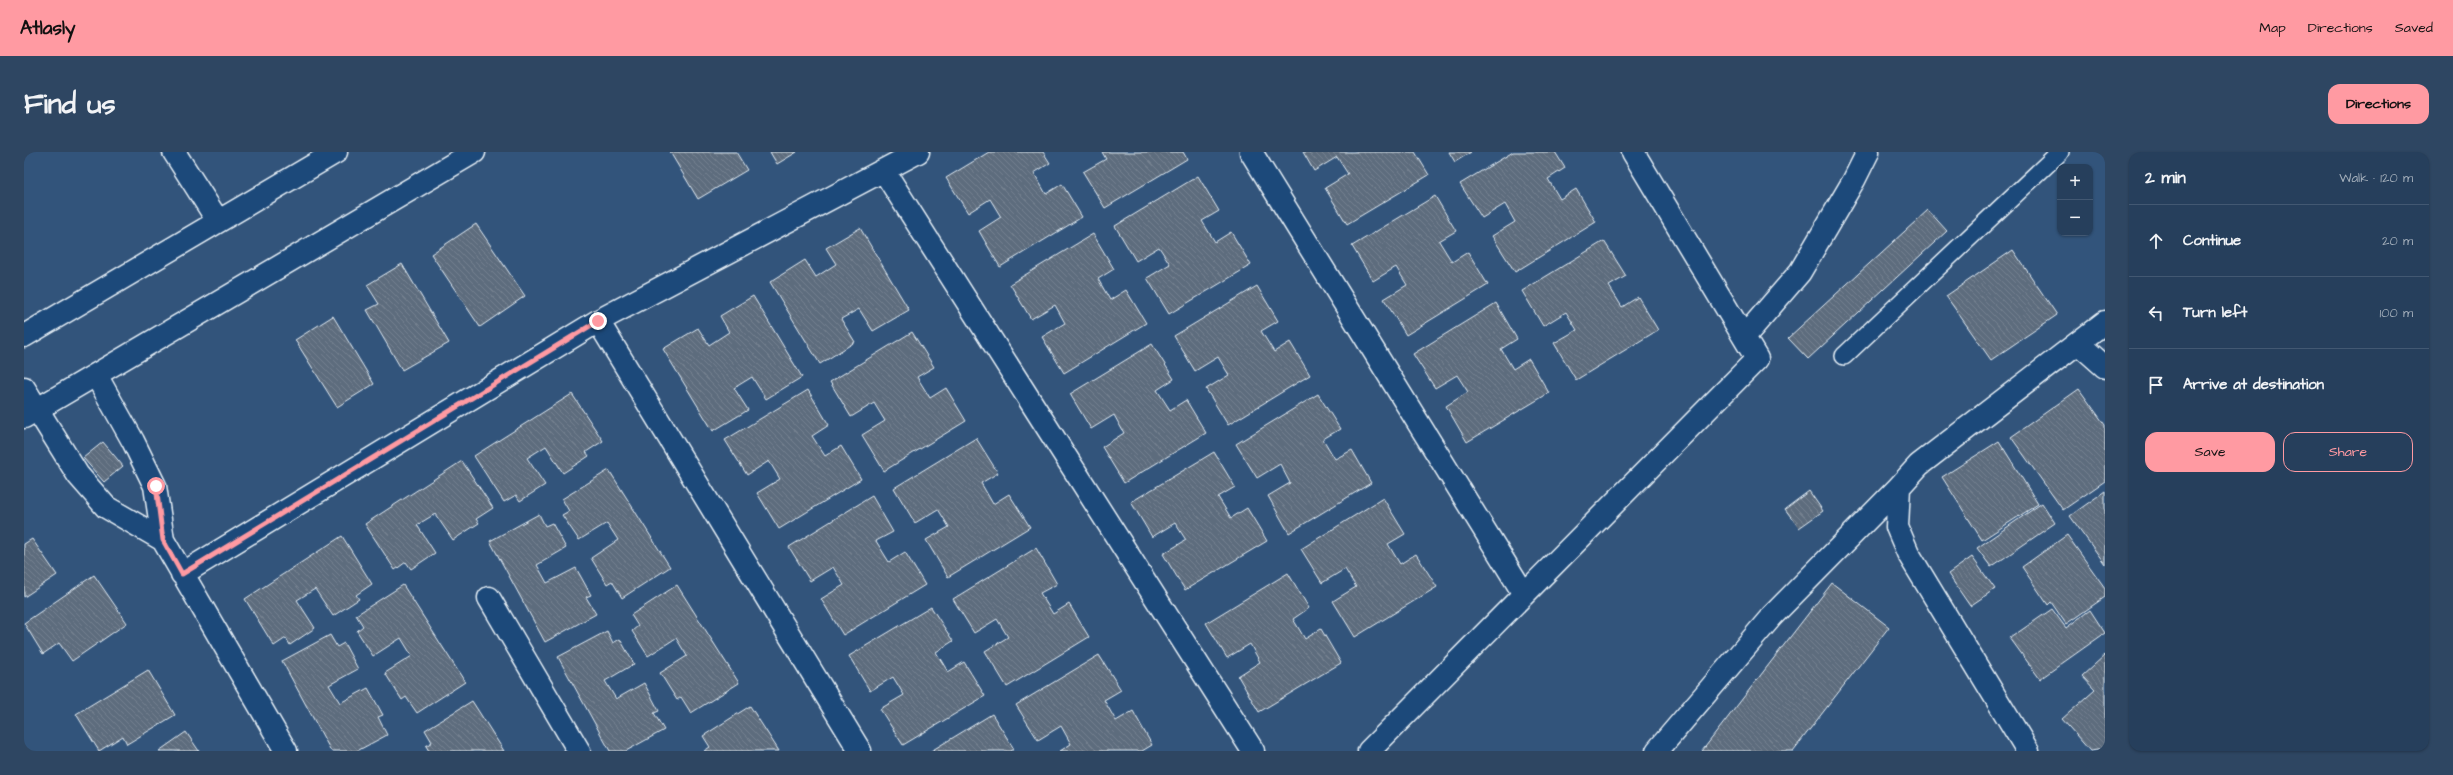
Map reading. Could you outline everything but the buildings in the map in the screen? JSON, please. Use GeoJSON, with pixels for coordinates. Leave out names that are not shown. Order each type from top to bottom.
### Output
{"type":"FeatureCollection","features":[{"type":"Feature","properties":{"kind":"street"},"geometry":{"type":"LineString","coordinates":[[174,152],[218,221]]}},
{"type":"Feature","properties":{"kind":"street"},"geometry":{"type":"LineString","coordinates":[[24,336],[336,152]]}},
{"type":"Feature","properties":{"kind":"street"},"geometry":{"type":"LineString","coordinates":[[30,413],[474,152]]}},
{"type":"Feature","properties":{"kind":"street"},"geometry":{"type":"LineString","coordinates":[[182,574],[598,321],[918,152]]}},
{"type":"Feature","properties":{"kind":"street"},"geometry":{"type":"LineString","coordinates":[[1251,152],[1524,594]]}},
{"type":"Feature","properties":{"kind":"street"},"geometry":{"type":"LineString","coordinates":[[1369,751],[1757,359],[1633,152]]}},
{"type":"Feature","properties":{"kind":"street"},"geometry":{"type":"LineString","coordinates":[[1744,337],[1800,272],[1854,180],[1868,152]]}},
{"type":"Feature","properties":{"kind":"street"},"geometry":{"type":"LineString","coordinates":[[884,171],[1252,751]]}},
{"type":"Feature","properties":{"kind":"street"},"geometry":{"type":"LineString","coordinates":[[598,321],[860,751]]}},
{"type":"Feature","properties":{"kind":"street"},"geometry":{"type":"LineString","coordinates":[[1657,751],[1772,616],[1919,465],[2105,322]]}},
{"type":"Feature","properties":{"kind":"street"},"geometry":{"type":"LineString","coordinates":[[2078,343],[2105,367]]}},
{"type":"Feature","properties":{"kind":"street"},"geometry":{"type":"LineString","coordinates":[[96,375],[156,486],[163,540],[286,751]]}},
{"type":"Feature","properties":{"kind":"street"},"geometry":{"type":"LineString","coordinates":[[24,388],[30,413],[78,475],[106,507],[163,540]]}},
{"type":"Feature","properties":{"kind":"street"},"geometry":{"type":"LineString","coordinates":[[1899,487],[1897,527],[1908,553],[2023,748]]}},
{"type":"Feature","properties":{"kind":"street"},"geometry":{"type":"LineString","coordinates":[[489,598],[579,751]]}},
{"type":"Feature","properties":{"kind":"lane"},"geometry":{"type":"LineString","coordinates":[[1844,356],[2060,152]]}},
{"type":"Feature","properties":{"kind":"route"},"geometry":{"type":"LineString","coordinates":[[156,486],[163,540],[182,574],[598,321]]}}]}
